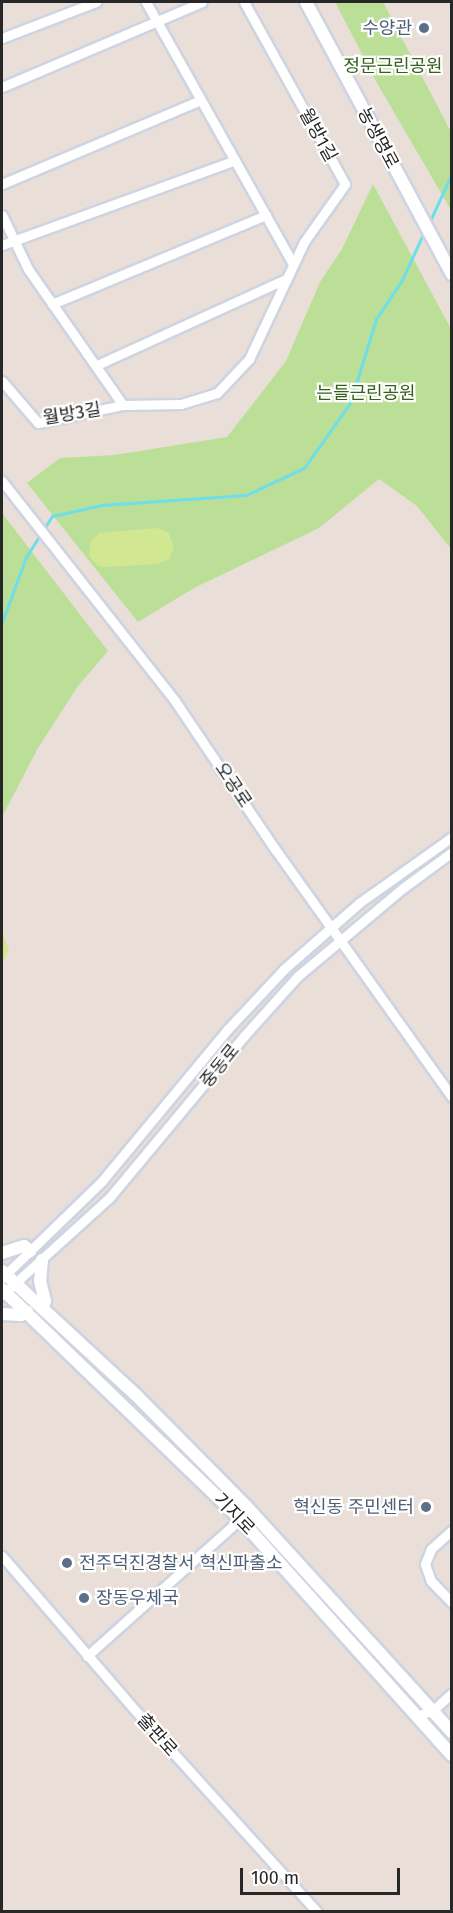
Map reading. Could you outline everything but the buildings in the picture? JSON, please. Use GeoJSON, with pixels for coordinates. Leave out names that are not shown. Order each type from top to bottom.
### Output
{"type":"FeatureCollection","features":[{"type":"Feature","properties":{"kind":"street"},"geometry":{"type":"LineString","coordinates":[[2,38],[96,2]]}},
{"type":"Feature","properties":{"kind":"street"},"geometry":{"type":"LineString","coordinates":[[146,2],[293,264]]}},
{"type":"Feature","properties":{"kind":"street"},"geometry":{"type":"LineString","coordinates":[[2,87],[202,2]]}},
{"type":"Feature","properties":{"kind":"street","name":"월방1길"},"geometry":{"type":"LineString","coordinates":[[217,393],[249,358],[304,242],[345,184],[244,2]]}},
{"type":"Feature","properties":{"kind":"street","name":"농생명로"},"geometry":{"type":"LineString","coordinates":[[306,2],[452,274]]}},
{"type":"Feature","properties":{"kind":"street"},"geometry":{"type":"LineString","coordinates":[[2,184],[201,100]]}},
{"type":"Feature","properties":{"kind":"street"},"geometry":{"type":"LineString","coordinates":[[2,245],[15,243],[235,160]]}},
{"type":"Feature","properties":{"kind":"street","name":"월방3길"},"geometry":{"type":"LineString","coordinates":[[2,215],[28,269],[123,405]]}},
{"type":"Feature","properties":{"kind":"street"},"geometry":{"type":"LineString","coordinates":[[52,304],[266,215]]}},
{"type":"Feature","properties":{"kind":"street"},"geometry":{"type":"LineString","coordinates":[[97,366],[286,279]]}},
{"type":"Feature","properties":{"kind":"street","name":"월방3길"},"geometry":{"type":"LineString","coordinates":[[2,381],[38,423],[123,405],[181,404],[217,393]]}},
{"type":"Feature","properties":{"kind":"street","name":"오공로"},"geometry":{"type":"LineString","coordinates":[[2,481],[175,701],[452,1097]]}},
{"type":"Feature","properties":{"kind":"street","name":"중동로"},"geometry":{"type":"LineString","coordinates":[[3,1274],[102,1181],[247,1009],[284,969],[370,895],[452,837]]}},
{"type":"Feature","properties":{"kind":"street","name":"중동로"},"geometry":{"type":"LineString","coordinates":[[3,1292],[16,1284],[110,1197],[298,976],[403,888],[452,852]]}},
{"type":"Feature","properties":{"kind":"street"},"geometry":{"type":"LineString","coordinates":[[2,1253],[13,1252],[24,1246],[30,1251]]}},
{"type":"Feature","properties":{"kind":"street"},"geometry":{"type":"LineString","coordinates":[[42,1260],[40,1281],[45,1301],[42,1308]]}},
{"type":"Feature","properties":{"kind":"street","name":"기지로"},"geometry":{"type":"LineString","coordinates":[[3,1274],[135,1394],[246,1506],[452,1732]]}},
{"type":"Feature","properties":{"kind":"street","name":"기지로"},"geometry":{"type":"LineString","coordinates":[[3,1292],[27,1312],[240,1519],[452,1755]]}},
{"type":"Feature","properties":{"kind":"street"},"geometry":{"type":"LineString","coordinates":[[2,1314],[21,1315],[27,1312]]}},
{"type":"Feature","properties":{"kind":"street"},"geometry":{"type":"LineString","coordinates":[[87,1656],[240,1519]]}},
{"type":"Feature","properties":{"kind":"street"},"geometry":{"type":"LineString","coordinates":[[452,1530],[430,1549],[425,1564],[431,1581],[452,1603]]}},
{"type":"Feature","properties":{"kind":"street","name":"출판로"},"geometry":{"type":"LineString","coordinates":[[2,1556],[87,1656],[317,1911]]}},
{"type":"Feature","properties":{"kind":"street"},"geometry":{"type":"LineString","coordinates":[[416,1716],[432,1711],[452,1693]]}},
{"type":"Feature","properties":{"kind":"green space","name":"정문근린공원"},"geometry":{"type":"Polygon","coordinates":[[[335,2],[383,2],[451,132],[451,210],[377,83],[335,2]]]}},
{"type":"Feature","properties":{"kind":"green space","name":"는들근린공원"},"geometry":{"type":"Polygon","coordinates":[[[373,184],[451,329],[451,549],[417,506],[379,479],[319,528],[194,588],[138,622],[27,483],[60,458],[115,455],[227,437],[286,361],[320,282],[342,249],[373,184]]]}},
{"type":"Feature","properties":{"kind":"green space"},"geometry":{"type":"Polygon","coordinates":[[[2,513],[108,651],[78,686],[38,748],[2,817],[2,513]]]}},
{"type":"Feature","properties":{"kind":"green space"},"geometry":{"type":"Polygon","coordinates":[[[157,528],[168,532],[174,547],[169,559],[158,564],[98,566],[89,556],[91,541],[99,533],[157,528]]]}},
{"type":"Feature","properties":{"kind":"green space"},"geometry":{"type":"Polygon","coordinates":[[[2,932],[9,950],[2,963],[2,932]]]}},
{"type":"Feature","properties":{"kind":"waterway"},"geometry":{"type":"LineString","coordinates":[[429,223],[452,173]]}},
{"type":"Feature","properties":{"kind":"waterway"},"geometry":{"type":"LineString","coordinates":[[2,622],[26,557],[52,516],[102,505],[246,495],[304,468],[350,403],[376,319],[402,280],[424,232]]}},
{"type":"Feature","properties":{"kind":"place","name":"수양관"},"geometry":{"type":"Point","coordinates":[424,28]}},
{"type":"Feature","properties":{"kind":"place","name":"혁신동 주민센터"},"geometry":{"type":"Point","coordinates":[426,1507]}},
{"type":"Feature","properties":{"kind":"place","name":"전주덕진경찰서 혁신파출소"},"geometry":{"type":"Point","coordinates":[67,1563]}},
{"type":"Feature","properties":{"kind":"place","name":"장동우체국"},"geometry":{"type":"Point","coordinates":[84,1598]}}]}
